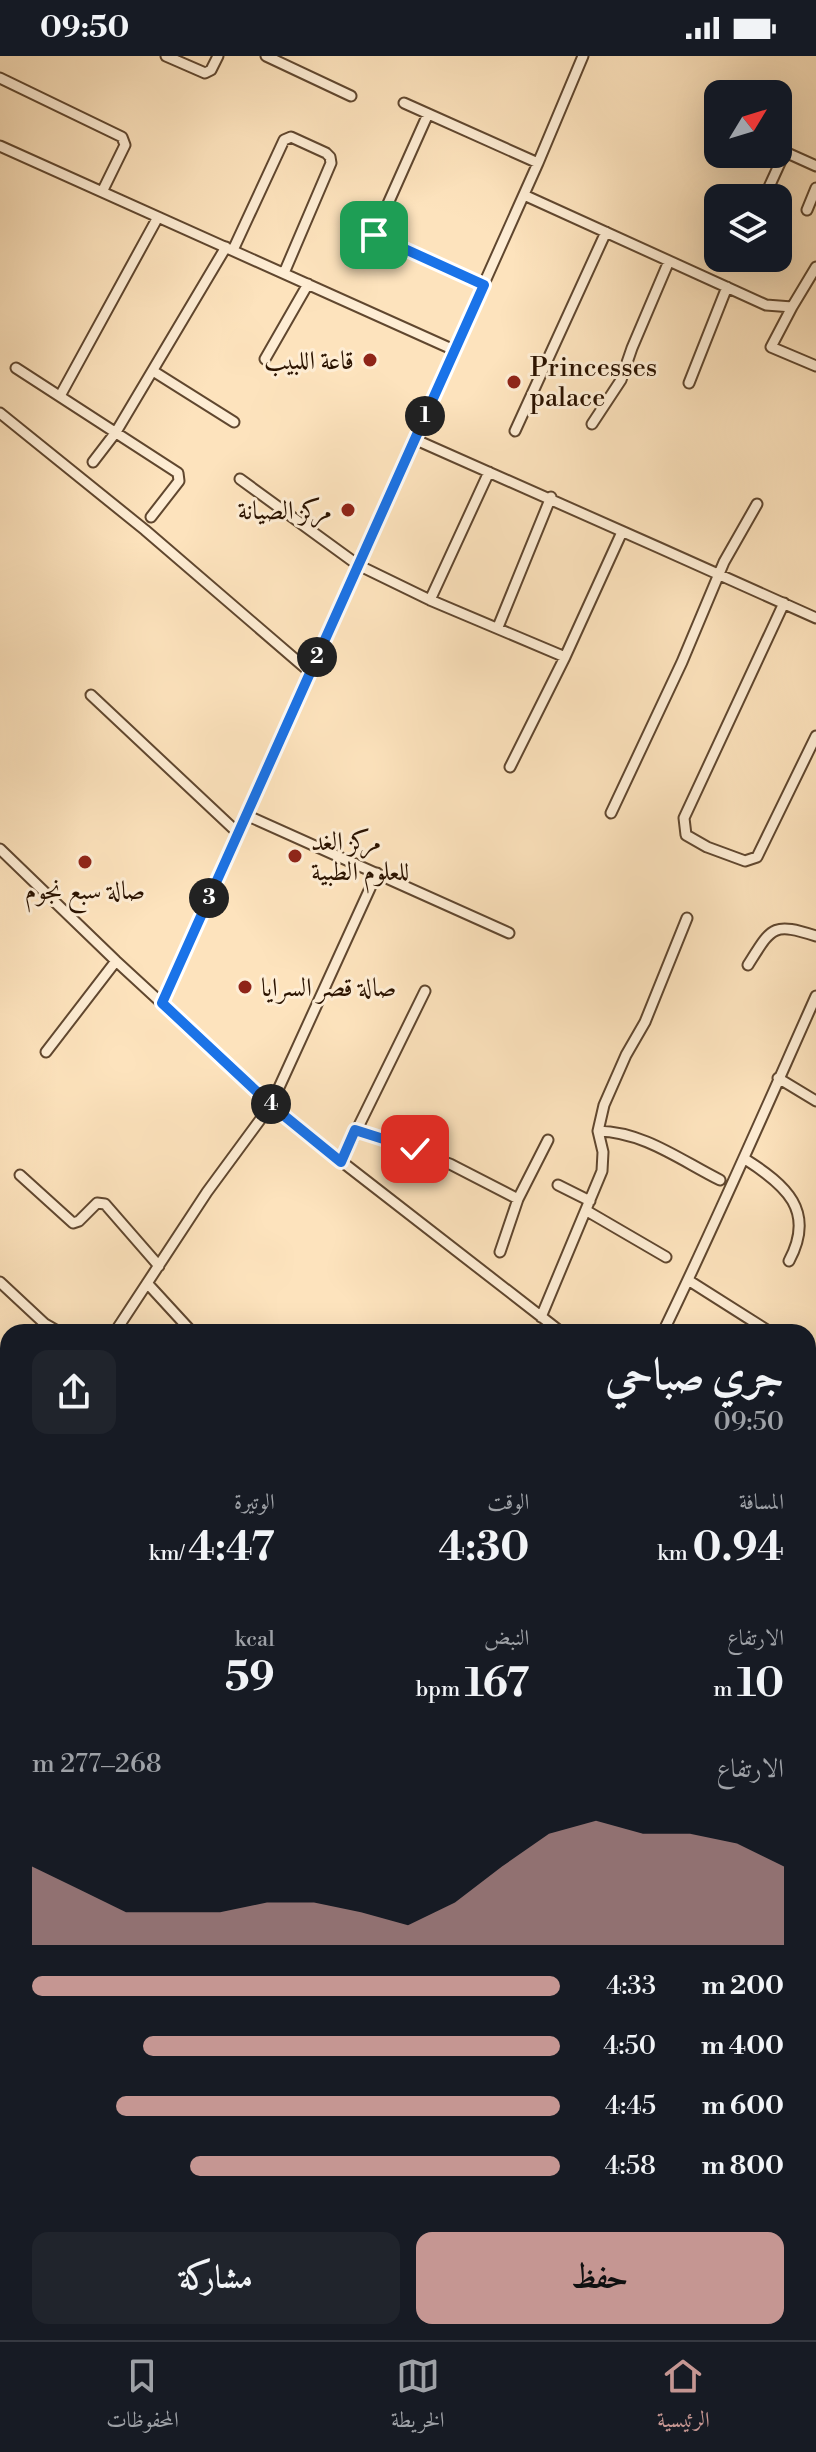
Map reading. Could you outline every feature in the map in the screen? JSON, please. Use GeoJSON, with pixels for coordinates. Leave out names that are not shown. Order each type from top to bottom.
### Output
{"type":"FeatureCollection","features":[{"type":"Feature","properties":{"kind":"street"},"geometry":{"type":"LineString","coordinates":[[166,56],[205,73],[211,70],[218,56]]}},
{"type":"Feature","properties":{"kind":"street"},"geometry":{"type":"LineString","coordinates":[[266,56],[351,96]]}},
{"type":"Feature","properties":{"kind":"street"},"geometry":{"type":"LineString","coordinates":[[162,1003],[484,285],[583,56]]}},
{"type":"Feature","properties":{"kind":"street"},"geometry":{"type":"LineString","coordinates":[[0,78],[122,137],[125,145],[102,192]]}},
{"type":"Feature","properties":{"kind":"street"},"geometry":{"type":"LineString","coordinates":[[404,103],[538,163]]}},
{"type":"Feature","properties":{"kind":"street"},"geometry":{"type":"LineString","coordinates":[[374,235],[428,114]]}},
{"type":"Feature","properties":{"kind":"street"},"geometry":{"type":"LineString","coordinates":[[93,462],[116,432],[229,248],[284,140],[291,137],[326,153],[331,163],[284,273]]}},
{"type":"Feature","properties":{"kind":"street"},"geometry":{"type":"LineString","coordinates":[[0,146],[454,350]]}},
{"type":"Feature","properties":{"kind":"street"},"geometry":{"type":"LineString","coordinates":[[770,184],[785,152],[816,166]]}},
{"type":"Feature","properties":{"kind":"street"},"geometry":{"type":"LineString","coordinates":[[807,210],[816,188]]}},
{"type":"Feature","properties":{"kind":"street"},"geometry":{"type":"LineString","coordinates":[[524,195],[766,305],[792,307]]}},
{"type":"Feature","properties":{"kind":"street"},"geometry":{"type":"LineString","coordinates":[[60,396],[158,217]]}},
{"type":"Feature","properties":{"kind":"street"},"geometry":{"type":"LineString","coordinates":[[349,224],[484,285]]}},
{"type":"Feature","properties":{"kind":"street"},"geometry":{"type":"LineString","coordinates":[[515,431],[606,232]]}},
{"type":"Feature","properties":{"kind":"street"},"geometry":{"type":"LineString","coordinates":[[592,424],[621,380],[669,261]]}},
{"type":"Feature","properties":{"kind":"street"},"geometry":{"type":"LineString","coordinates":[[816,267],[813,279],[792,307],[771,347],[816,366]]}},
{"type":"Feature","properties":{"kind":"street"},"geometry":{"type":"LineString","coordinates":[[265,359],[308,284]]}},
{"type":"Feature","properties":{"kind":"street"},"geometry":{"type":"LineString","coordinates":[[689,383],[727,287]]}},
{"type":"Feature","properties":{"kind":"street"},"geometry":{"type":"LineString","coordinates":[[16,368],[180,475],[179,481],[151,517]]}},
{"type":"Feature","properties":{"kind":"street"},"geometry":{"type":"LineString","coordinates":[[153,371],[234,422]]}},
{"type":"Feature","properties":{"kind":"street"},"geometry":{"type":"LineString","coordinates":[[0,413],[145,530],[310,672]]}},
{"type":"Feature","properties":{"kind":"street"},"geometry":{"type":"LineString","coordinates":[[414,439],[551,497],[816,618]]}},
{"type":"Feature","properties":{"kind":"street"},"geometry":{"type":"LineString","coordinates":[[430,600],[489,472]]}},
{"type":"Feature","properties":{"kind":"street"},"geometry":{"type":"LineString","coordinates":[[240,479],[358,565],[430,600],[565,657]]}},
{"type":"Feature","properties":{"kind":"street"},"geometry":{"type":"LineString","coordinates":[[498,627],[551,497]]}},
{"type":"Feature","properties":{"kind":"street"},"geometry":{"type":"LineString","coordinates":[[611,813],[682,662],[719,574],[757,504]]}},
{"type":"Feature","properties":{"kind":"street"},"geometry":{"type":"LineString","coordinates":[[510,767],[622,532]]}},
{"type":"Feature","properties":{"kind":"street"},"geometry":{"type":"LineString","coordinates":[[784,603],[684,818],[686,835],[707,847],[745,861],[757,857],[816,736]]}},
{"type":"Feature","properties":{"kind":"street"},"geometry":{"type":"LineString","coordinates":[[91,695],[238,833]]}},
{"type":"Feature","properties":{"kind":"street"},"geometry":{"type":"LineString","coordinates":[[246,815],[509,933]]}},
{"type":"Feature","properties":{"kind":"street"},"geometry":{"type":"LineString","coordinates":[[0,849],[271,1105],[550,1324]]}},
{"type":"Feature","properties":{"kind":"street"},"geometry":{"type":"LineString","coordinates":[[120,1324],[271,1105],[377,873]]}},
{"type":"Feature","properties":{"kind":"street"},"geometry":{"type":"LineString","coordinates":[[541,1317],[602,1171],[603,1152],[598,1131],[604,1105],[626,1055],[645,1022],[687,918]]}},
{"type":"Feature","properties":{"kind":"street"},"geometry":{"type":"LineString","coordinates":[[748,965],[777,928],[787,927],[816,936]]}},
{"type":"Feature","properties":{"kind":"street"},"geometry":{"type":"LineString","coordinates":[[46,1052],[116,961]]}},
{"type":"Feature","properties":{"kind":"street"},"geometry":{"type":"LineString","coordinates":[[341,1162],[425,991]]}},
{"type":"Feature","properties":{"kind":"street"},"geometry":{"type":"LineString","coordinates":[[667,1324],[745,1159],[778,1078],[815,1000]]}},
{"type":"Feature","properties":{"kind":"street"},"geometry":{"type":"LineString","coordinates":[[778,1078],[816,1101]]}},
{"type":"Feature","properties":{"kind":"street"},"geometry":{"type":"LineString","coordinates":[[355,1130],[415,1149],[518,1199]]}},
{"type":"Feature","properties":{"kind":"street"},"geometry":{"type":"LineString","coordinates":[[598,1131],[621,1132],[638,1137],[720,1180]]}},
{"type":"Feature","properties":{"kind":"street"},"geometry":{"type":"LineString","coordinates":[[500,1252],[518,1199],[548,1140]]}},
{"type":"Feature","properties":{"kind":"street"},"geometry":{"type":"LineString","coordinates":[[745,1159],[801,1197],[810,1212]]}},
{"type":"Feature","properties":{"kind":"street"},"geometry":{"type":"LineString","coordinates":[[20,1175],[73,1223],[97,1203],[105,1204],[159,1266]]}},
{"type":"Feature","properties":{"kind":"street"},"geometry":{"type":"LineString","coordinates":[[558,1185],[666,1257]]}},
{"type":"Feature","properties":{"kind":"street"},"geometry":{"type":"LineString","coordinates":[[789,1261],[801,1250],[810,1225]]}},
{"type":"Feature","properties":{"kind":"street"},"geometry":{"type":"LineString","coordinates":[[688,1280],[757,1324]]}},
{"type":"Feature","properties":{"kind":"street"},"geometry":{"type":"LineString","coordinates":[[0,1282],[45,1324]]}},
{"type":"Feature","properties":{"kind":"street"},"geometry":{"type":"LineString","coordinates":[[147,1283],[184,1324]]}},
{"type":"Feature","properties":{"kind":"place","name":"قاعة اللبيب"},"geometry":{"type":"Point","coordinates":[370,360]}},
{"type":"Feature","properties":{"kind":"place","name":"Princesses palace"},"geometry":{"type":"Point","coordinates":[514,382]}},
{"type":"Feature","properties":{"kind":"place","name":"مركز الصيانة"},"geometry":{"type":"Point","coordinates":[348,510]}},
{"type":"Feature","properties":{"kind":"place","name":"مركز الغد للعلوم الطبية"},"geometry":{"type":"Point","coordinates":[295,856]}},
{"type":"Feature","properties":{"kind":"place","name":"صالة سبع نجوم"},"geometry":{"type":"Point","coordinates":[85,862]}},
{"type":"Feature","properties":{"kind":"place","name":"صالة قصر السرايا"},"geometry":{"type":"Point","coordinates":[245,987]}},
{"type":"Feature","properties":{"kind":"route"},"geometry":{"type":"LineString","coordinates":[[374,235],[484,285],[162,1003],[271,1105],[341,1162],[355,1130],[415,1149]]}}]}
